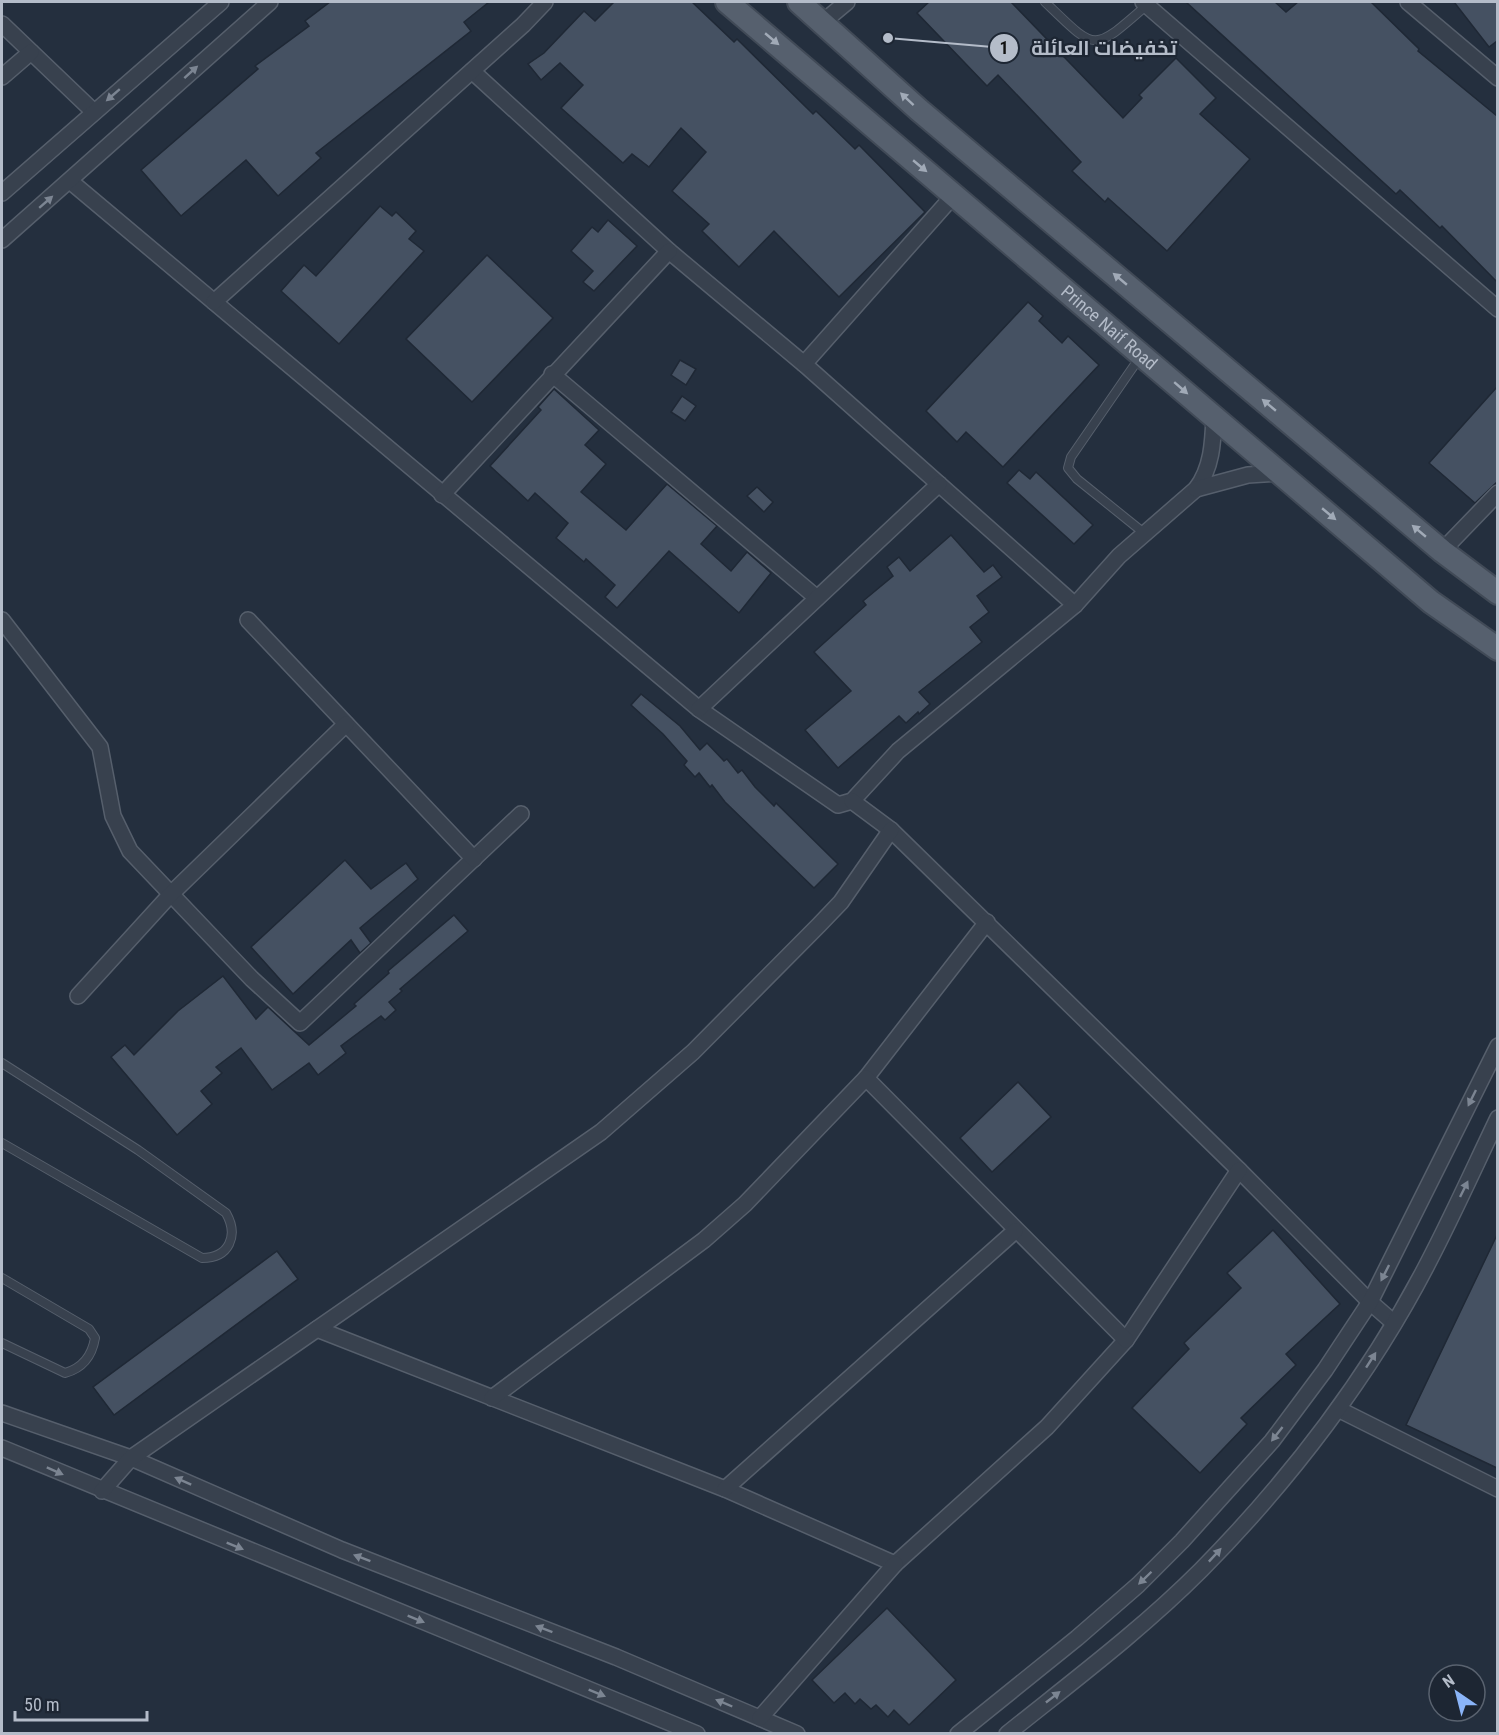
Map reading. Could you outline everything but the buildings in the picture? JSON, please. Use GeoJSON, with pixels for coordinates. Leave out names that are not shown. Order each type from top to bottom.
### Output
{"type":"FeatureCollection","features":[{"type":"Feature","properties":{"kind":"main road","name":"Prince Naif Road"},"geometry":{"type":"LineString","coordinates":[[728,2],[1431,602],[1497,649]]}},
{"type":"Feature","properties":{"kind":"main road"},"geometry":{"type":"LineString","coordinates":[[799,2],[919,110],[1442,550],[1497,593]]}},
{"type":"Feature","properties":{"kind":"street"},"geometry":{"type":"LineString","coordinates":[[2,194],[221,2]]}},
{"type":"Feature","properties":{"kind":"street"},"geometry":{"type":"LineString","coordinates":[[2,240],[270,2]]}},
{"type":"Feature","properties":{"kind":"street"},"geometry":{"type":"LineString","coordinates":[[214,302],[524,25],[545,2]]}},
{"type":"Feature","properties":{"kind":"street"},"geometry":{"type":"LineString","coordinates":[[823,22],[847,2]]}},
{"type":"Feature","properties":{"kind":"street"},"geometry":{"type":"LineString","coordinates":[[1147,3],[1497,309]]}},
{"type":"Feature","properties":{"kind":"street"},"geometry":{"type":"LineString","coordinates":[[1416,4],[1497,78]]}},
{"type":"Feature","properties":{"kind":"street"},"geometry":{"type":"LineString","coordinates":[[2,24],[94,112]]}},
{"type":"Feature","properties":{"kind":"street"},"geometry":{"type":"LineString","coordinates":[[2,77],[31,52]]}},
{"type":"Feature","properties":{"kind":"street"},"geometry":{"type":"LineString","coordinates":[[472,71],[669,251],[804,364],[1075,605]]}},
{"type":"Feature","properties":{"kind":"street"},"geometry":{"type":"LineString","coordinates":[[70,181],[699,709],[838,806],[852,801],[898,751],[1075,605],[1144,533],[1196,489],[1203,481],[1212,452],[1214,417]]}},
{"type":"Feature","properties":{"kind":"street"},"geometry":{"type":"LineString","coordinates":[[804,364],[954,195]]}},
{"type":"Feature","properties":{"kind":"street"},"geometry":{"type":"LineString","coordinates":[[442,495],[552,374],[669,251]]}},
{"type":"Feature","properties":{"kind":"street"},"geometry":{"type":"LineString","coordinates":[[552,374],[818,598]]}},
{"type":"Feature","properties":{"kind":"street"},"geometry":{"type":"LineString","coordinates":[[1196,489],[1248,475],[1280,473]]}},
{"type":"Feature","properties":{"kind":"street"},"geometry":{"type":"LineString","coordinates":[[699,709],[939,484]]}},
{"type":"Feature","properties":{"kind":"street"},"geometry":{"type":"LineString","coordinates":[[1442,550],[1497,493]]}},
{"type":"Feature","properties":{"kind":"street"},"geometry":{"type":"LineString","coordinates":[[2,620],[100,747],[113,816],[130,851],[252,979],[300,1023],[521,814]]}},
{"type":"Feature","properties":{"kind":"street"},"geometry":{"type":"LineString","coordinates":[[248,620],[474,859]]}},
{"type":"Feature","properties":{"kind":"street"},"geometry":{"type":"LineString","coordinates":[[78,996],[171,894],[346,723]]}},
{"type":"Feature","properties":{"kind":"street"},"geometry":{"type":"LineString","coordinates":[[852,801],[891,830],[987,922],[1370,1302],[1394,1323]]}},
{"type":"Feature","properties":{"kind":"street"},"geometry":{"type":"LineString","coordinates":[[102,1491],[132,1458],[601,1132],[693,1052],[819,926],[841,902],[891,830]]}},
{"type":"Feature","properties":{"kind":"street"},"geometry":{"type":"LineString","coordinates":[[492,1398],[704,1240],[745,1204],[866,1078],[987,922]]}},
{"type":"Feature","properties":{"kind":"street"},"geometry":{"type":"LineString","coordinates":[[958,1734],[1077,1638],[1182,1541],[1272,1441],[1325,1370],[1370,1302],[1497,1046]]}},
{"type":"Feature","properties":{"kind":"street"},"geometry":{"type":"LineString","coordinates":[[866,1078],[1126,1340]]}},
{"type":"Feature","properties":{"kind":"street"},"geometry":{"type":"LineString","coordinates":[[1007,1734],[1117,1647],[1201,1570],[1253,1513],[1338,1408],[1394,1323],[1429,1262],[1496,1128]]}},
{"type":"Feature","properties":{"kind":"street"},"geometry":{"type":"LineString","coordinates":[[760,1718],[895,1564],[1047,1426],[1126,1340],[1239,1170]]}},
{"type":"Feature","properties":{"kind":"street"},"geometry":{"type":"LineString","coordinates":[[725,1489],[1016,1231]]}},
{"type":"Feature","properties":{"kind":"street"},"geometry":{"type":"LineString","coordinates":[[317,1329],[725,1489],[895,1564]]}},
{"type":"Feature","properties":{"kind":"street"},"geometry":{"type":"LineString","coordinates":[[1338,1408],[1497,1489]]}},
{"type":"Feature","properties":{"kind":"street"},"geometry":{"type":"LineString","coordinates":[[2,1413],[132,1458],[342,1550],[616,1657],[797,1734]]}},
{"type":"Feature","properties":{"kind":"street"},"geometry":{"type":"LineString","coordinates":[[2,1448],[697,1734]]}},
{"type":"Feature","properties":{"kind":"lane"},"geometry":{"type":"LineString","coordinates":[[1045,2],[1082,37],[1094,41],[1109,39],[1147,3]]}},
{"type":"Feature","properties":{"kind":"lane"},"geometry":{"type":"LineString","coordinates":[[1142,355],[1071,457],[1068,468],[1077,479],[1144,533]]}},
{"type":"Feature","properties":{"kind":"lane"},"geometry":{"type":"LineString","coordinates":[[2,1063],[138,1150],[226,1213],[233,1226],[232,1238],[224,1251],[215,1258],[202,1258],[2,1143]]}},
{"type":"Feature","properties":{"kind":"lane"},"geometry":{"type":"LineString","coordinates":[[2,1278],[89,1329],[95,1338],[88,1359],[76,1370],[65,1373],[2,1343]]}},
{"type":"Feature","properties":{"kind":"place","name":"تخفيضات العائلة"},"geometry":{"type":"Point","coordinates":[888,38]}}]}
